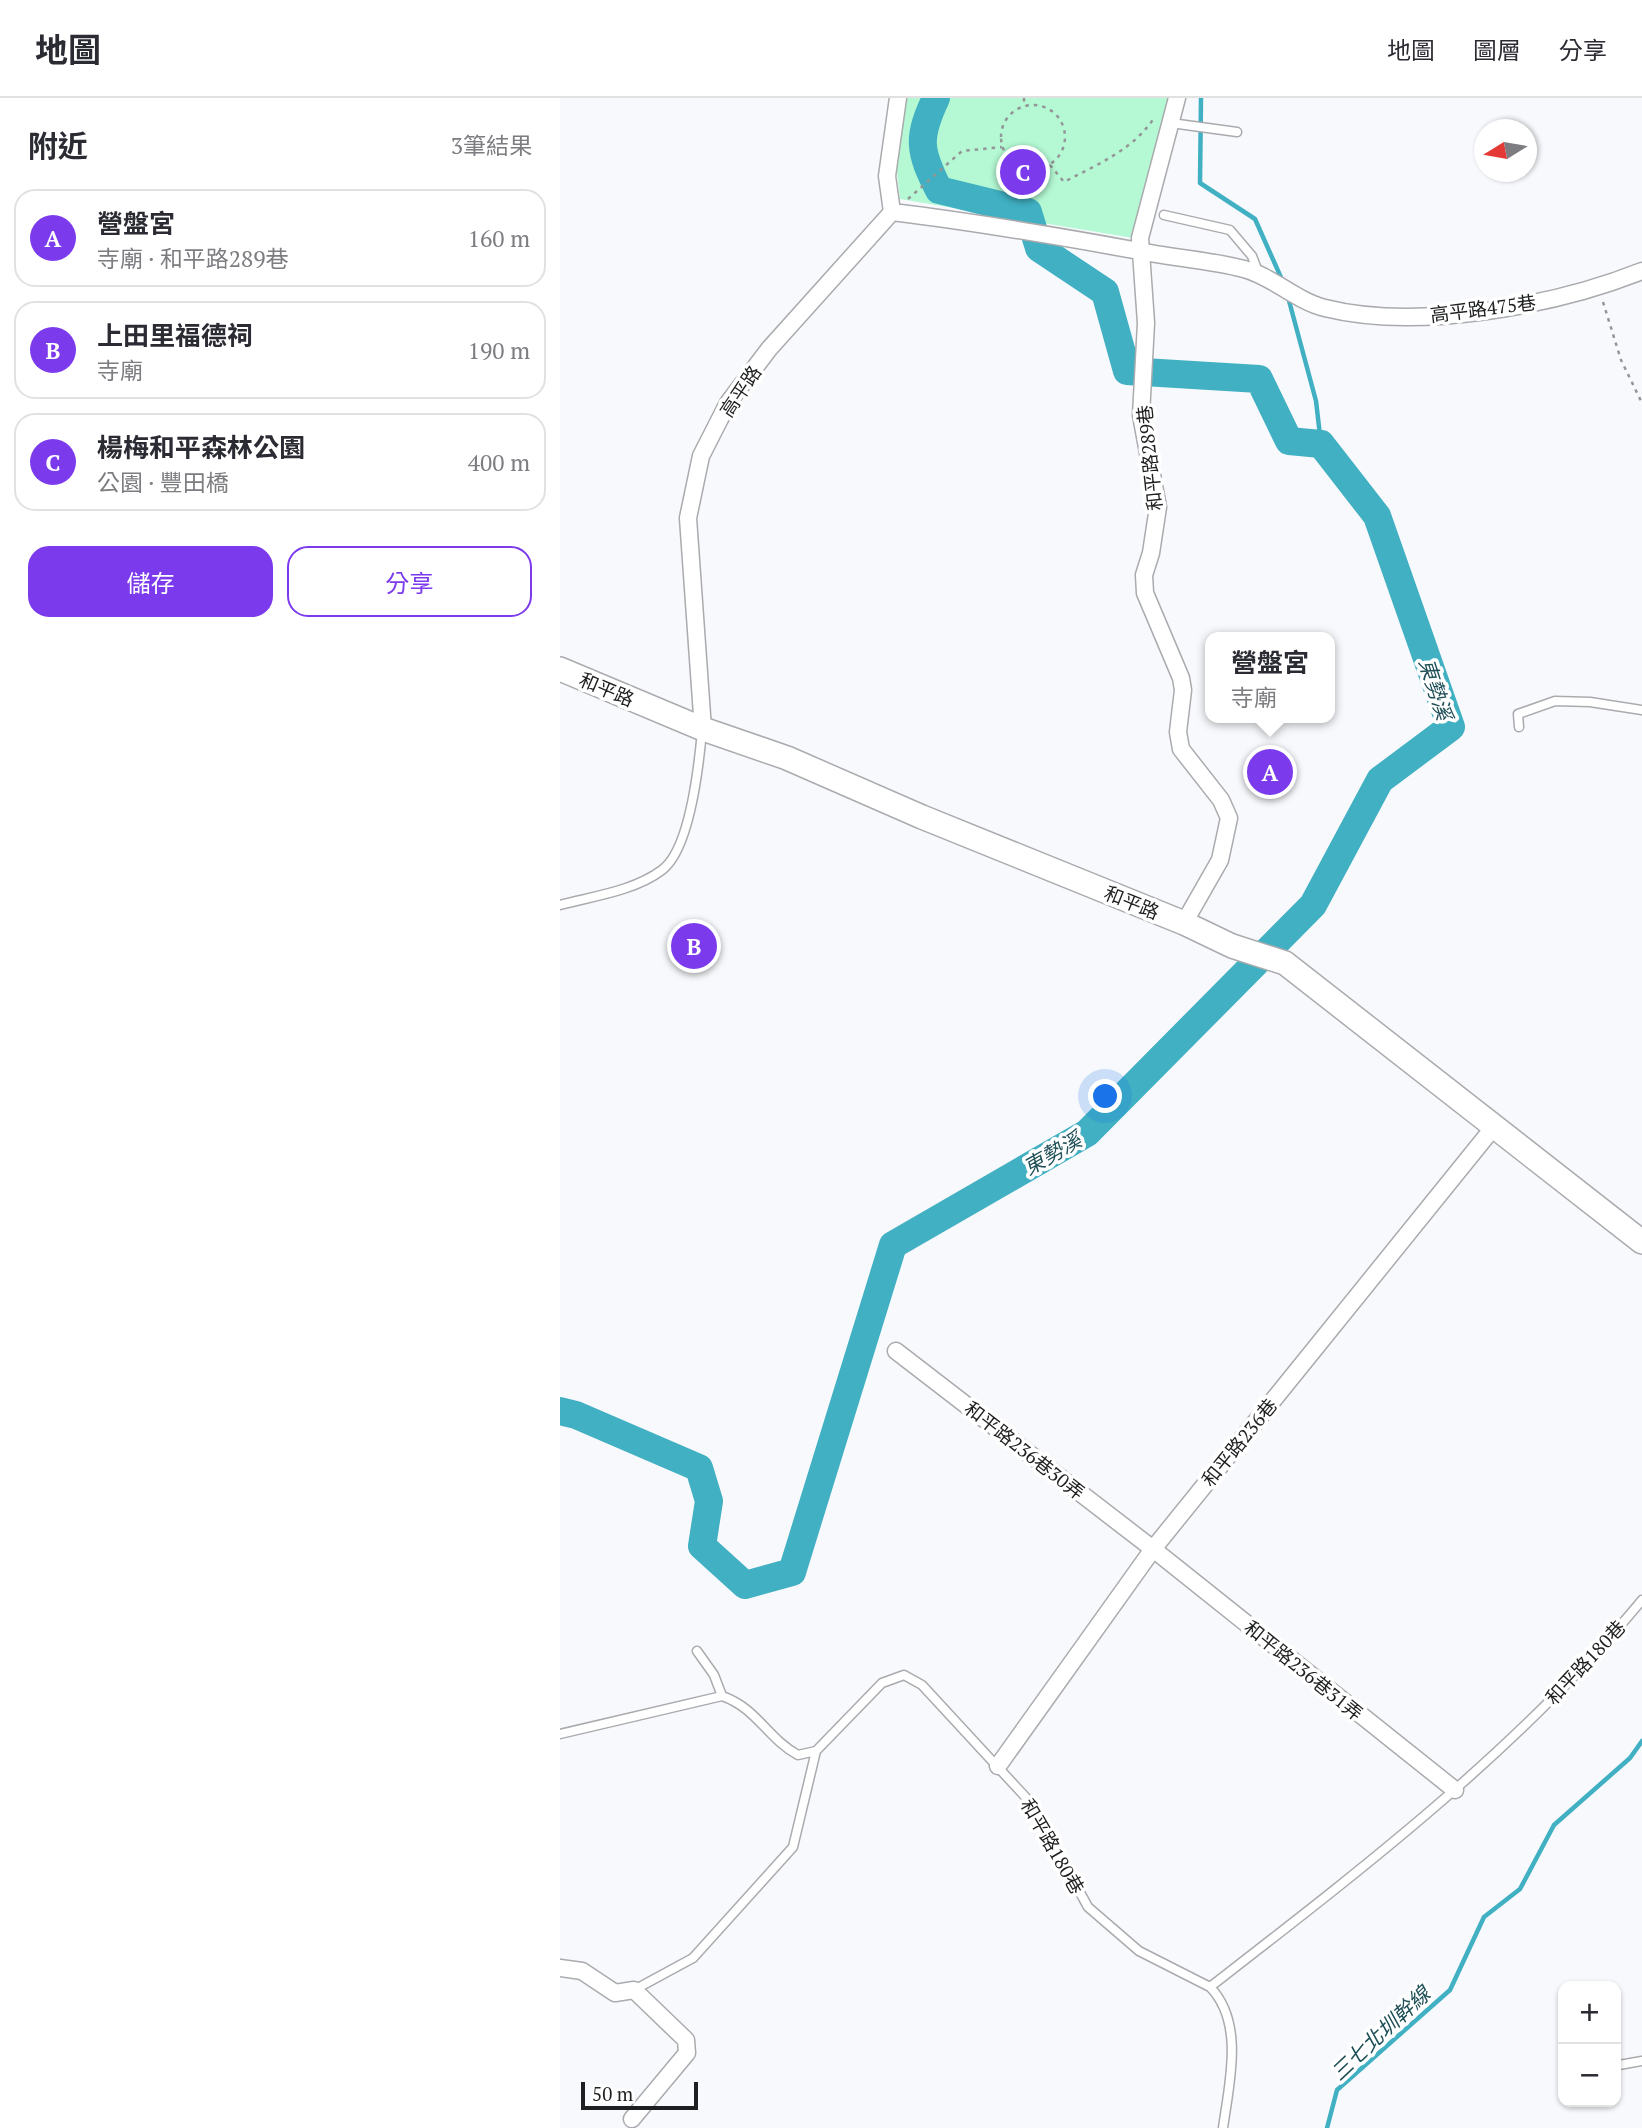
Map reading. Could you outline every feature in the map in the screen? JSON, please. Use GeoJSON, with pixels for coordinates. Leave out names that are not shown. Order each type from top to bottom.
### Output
{"type":"FeatureCollection","features":[{"type":"Feature","properties":{"kind":"street"},"geometry":{"type":"LineString","coordinates":[[898,98],[887,176],[892,212],[1054,234],[1246,269],[1260,278]]}},
{"type":"Feature","properties":{"kind":"street","name":"和平路289巷"},"geometry":{"type":"LineString","coordinates":[[1177,98],[1140,238],[1146,323],[1141,415],[1158,507],[1151,553],[1144,575],[1145,593],[1181,678],[1183,690],[1178,732],[1181,749],[1221,800],[1229,818],[1220,860],[1184,923]]}},
{"type":"Feature","properties":{"kind":"street","name":"高平路"},"geometry":{"type":"LineString","coordinates":[[703,729],[688,518],[702,456],[728,403],[769,349],[892,212]]}},
{"type":"Feature","properties":{"kind":"street","name":"高平路475巷"},"geometry":{"type":"LineString","coordinates":[[1260,278],[1321,307],[1363,316],[1436,316],[1553,299],[1598,288],[1642,271]]}},
{"type":"Feature","properties":{"kind":"street","name":"和平路"},"geometry":{"type":"LineString","coordinates":[[560,669],[703,729],[787,758],[922,817],[1184,923],[1232,946],[1284,964],[1493,1129],[1642,1242]]}},
{"type":"Feature","properties":{"kind":"street","name":"和平路236巷"},"geometry":{"type":"LineString","coordinates":[[998,1766],[1153,1549],[1493,1129]]}},
{"type":"Feature","properties":{"kind":"street","name":"和平路236巷30弄"},"geometry":{"type":"LineString","coordinates":[[896,1351],[1153,1549]]}},
{"type":"Feature","properties":{"kind":"street","name":"和平路236巷31弄"},"geometry":{"type":"LineString","coordinates":[[1153,1549],[1455,1790]]}},
{"type":"Feature","properties":{"kind":"street"},"geometry":{"type":"LineString","coordinates":[[560,1968],[582,1971],[615,1993],[634,1990],[686,2040],[687,2053],[632,2119]]}},
{"type":"Feature","properties":{"kind":"lane"},"geometry":{"type":"LineString","coordinates":[[1171,123],[1237,132]]}},
{"type":"Feature","properties":{"kind":"lane"},"geometry":{"type":"LineString","coordinates":[[1164,215],[1230,230],[1252,256],[1260,278]]}},
{"type":"Feature","properties":{"kind":"lane"},"geometry":{"type":"LineString","coordinates":[[1519,727],[1518,714],[1555,701],[1590,702],[1642,710]]}},
{"type":"Feature","properties":{"kind":"lane"},"geometry":{"type":"LineString","coordinates":[[560,905],[632,886],[665,869],[690,813],[703,729]]}},
{"type":"Feature","properties":{"kind":"lane","name":"和平路180巷"},"geometry":{"type":"LineString","coordinates":[[816,1751],[882,1683],[904,1675],[922,1685],[1031,1802],[1088,1907],[1139,1951],[1210,1987],[1455,1790],[1598,1653],[1642,1600]]}},
{"type":"Feature","properties":{"kind":"lane"},"geometry":{"type":"LineString","coordinates":[[697,1651],[714,1675],[722,1696]]}},
{"type":"Feature","properties":{"kind":"lane"},"geometry":{"type":"LineString","coordinates":[[560,1734],[722,1696],[742,1703],[783,1746],[798,1755],[816,1751],[793,1847],[693,1958],[634,1990]]}},
{"type":"Feature","properties":{"kind":"lane"},"geometry":{"type":"LineString","coordinates":[[1210,1987],[1219,1996],[1234,2063],[1223,2128]]}},
{"type":"Feature","properties":{"kind":"lane"},"geometry":{"type":"LineString","coordinates":[[1621,2065],[1642,2061]]}},
{"type":"Feature","properties":{"kind":"path"},"geometry":{"type":"LineString","coordinates":[[1024,98],[1024,106]]}},
{"type":"Feature","properties":{"kind":"path"},"geometry":{"type":"LineString","coordinates":[[1024,106],[1049,109],[1064,128],[1061,153],[1050,165],[1025,168],[1011,160],[1002,147],[1005,122],[1024,106]]}},
{"type":"Feature","properties":{"kind":"path"},"geometry":{"type":"LineString","coordinates":[[1050,165],[1064,182],[1075,177],[1141,137],[1158,108]]}},
{"type":"Feature","properties":{"kind":"path"},"geometry":{"type":"LineString","coordinates":[[923,186],[962,151],[1002,147]]}},
{"type":"Feature","properties":{"kind":"path"},"geometry":{"type":"LineString","coordinates":[[1598,288],[1621,360],[1642,403]]}},
{"type":"Feature","properties":{"kind":"green space"},"geometry":{"type":"Polygon","coordinates":[[[905,98],[1169,98],[1133,238],[900,199],[894,146],[905,98]]]}},
{"type":"Feature","properties":{"kind":"building"},"geometry":{"type":"Polygon","coordinates":[[[685,937],[704,937],[703,955],[685,955],[685,937]]]}},
{"type":"Feature","properties":{"kind":"waterway","name":"東勢溪"},"geometry":{"type":"LineString","coordinates":[[560,1411],[576,1415],[699,1468],[709,1501],[702,1546],[745,1585],[792,1572],[893,1245],[1087,1133],[1313,905],[1380,780],[1451,727],[1377,516],[1321,444],[1289,441],[1259,379],[1127,371],[1105,292],[1039,248],[1028,212],[939,190],[927,165],[923,144],[923,134],[936,98]]}},
{"type":"Feature","properties":{"kind":"waterway","name":"東勢溪"},"geometry":{"type":"LineString","coordinates":[[1201,98],[1200,183],[1255,219],[1283,282]]}},
{"type":"Feature","properties":{"kind":"waterway","name":"東勢溪"},"geometry":{"type":"LineString","coordinates":[[1288,297],[1316,401],[1321,444]]}},
{"type":"Feature","properties":{"kind":"waterway","name":"三七北圳幹線"},"geometry":{"type":"LineString","coordinates":[[1327,2128],[1337,2090],[1450,1990],[1484,1917],[1520,1889],[1554,1825],[1630,1758],[1642,1741]]}},
{"type":"Feature","properties":{"kind":"place","name":"楊梅和平森林公園"},"geometry":{"type":"Point","coordinates":[1023,172]}},
{"type":"Feature","properties":{"kind":"place","name":"營盤宮"},"geometry":{"type":"Point","coordinates":[1270,772]}},
{"type":"Feature","properties":{"kind":"place","name":"上田里福德祠"},"geometry":{"type":"Point","coordinates":[694,946]}}]}
